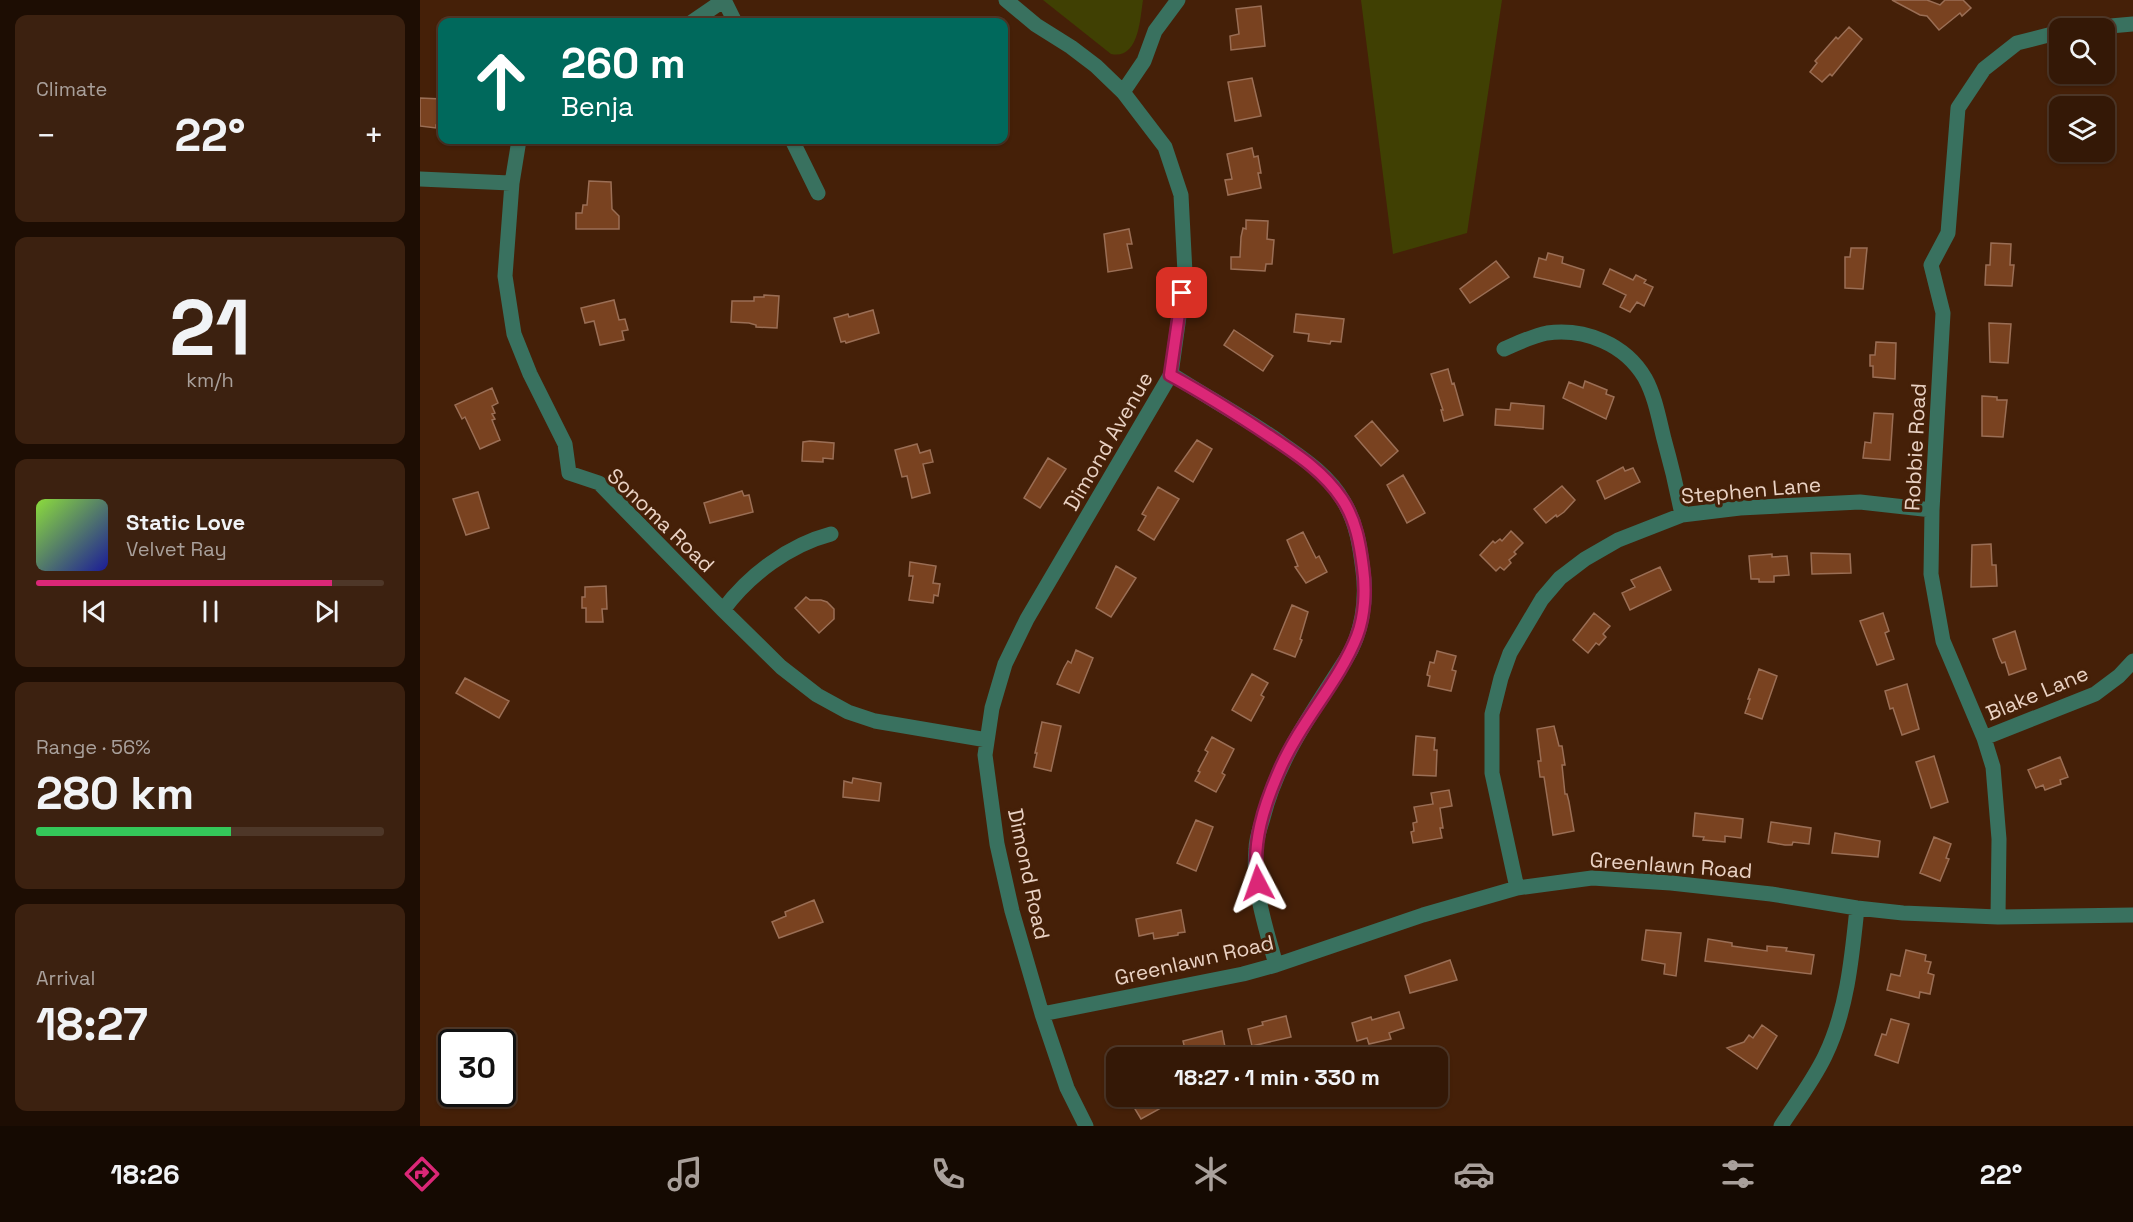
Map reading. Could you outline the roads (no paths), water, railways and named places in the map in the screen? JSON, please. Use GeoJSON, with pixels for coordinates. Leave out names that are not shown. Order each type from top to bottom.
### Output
{"type":"FeatureCollection","features":[{"type":"Feature","properties":{"kind":"street"},"geometry":{"type":"LineString","coordinates":[[698,18],[724,0],[733,18]]}},
{"type":"Feature","properties":{"kind":"street","name":"Dimond Avenue"},"geometry":{"type":"LineString","coordinates":[[987,740],[992,708],[1005,664],[1027,620],[1170,375],[1185,273],[1181,195],[1165,147],[1123,92],[1096,66],[1036,25],[1006,0]]}},
{"type":"Feature","properties":{"kind":"street"},"geometry":{"type":"LineString","coordinates":[[1123,92],[1144,61],[1155,31],[1178,0]]}},
{"type":"Feature","properties":{"kind":"street"},"geometry":{"type":"LineString","coordinates":[[2115,26],[2133,24]]}},
{"type":"Feature","properties":{"kind":"street","name":"Robbie Road"},"geometry":{"type":"LineString","coordinates":[[1998,917],[1999,839],[1993,767],[1984,738],[1943,641],[1931,574],[1932,510],[1943,313],[1931,265],[1948,234],[1958,108],[1984,69],[2018,43],[2049,35]]}},
{"type":"Feature","properties":{"kind":"street","name":"Sonoma Road"},"geometry":{"type":"LineString","coordinates":[[518,144],[512,183],[505,276],[514,334],[530,374],[564,444],[569,473],[599,483],[781,667],[817,695],[848,712],[874,721],[987,740]]}},
{"type":"Feature","properties":{"kind":"street"},"geometry":{"type":"LineString","coordinates":[[794,144],[818,193]]}},
{"type":"Feature","properties":{"kind":"street"},"geometry":{"type":"LineString","coordinates":[[420,179],[512,183]]}},
{"type":"Feature","properties":{"kind":"street"},"geometry":{"type":"LineString","coordinates":[[1504,349],[1547,333],[1572,333],[1593,336],[1611,344],[1630,358],[1645,378],[1656,404],[1682,515]]}},
{"type":"Feature","properties":{"kind":"street"},"geometry":{"type":"LineString","coordinates":[[1170,375],[1229,409],[1306,460],[1327,479],[1343,500],[1360,541],[1365,583],[1359,633],[1348,656],[1302,726],[1285,758],[1269,796],[1256,847],[1255,866],[1263,917],[1276,965]]}},
{"type":"Feature","properties":{"kind":"street","name":"Stephen Lane"},"geometry":{"type":"LineString","coordinates":[[1516,888],[1492,772],[1492,714],[1510,653],[1542,599],[1560,578],[1585,559],[1618,540],[1682,515],[1740,508],[1860,502],[1932,510]]}},
{"type":"Feature","properties":{"kind":"street"},"geometry":{"type":"LineString","coordinates":[[723,610],[733,596],[757,573],[807,543],[831,534]]}},
{"type":"Feature","properties":{"kind":"street","name":"Blake Lane"},"geometry":{"type":"LineString","coordinates":[[1984,738],[2095,694],[2119,676],[2133,661]]}},
{"type":"Feature","properties":{"kind":"street","name":"Dimond Road"},"geometry":{"type":"LineString","coordinates":[[987,740],[985,755],[997,844],[1012,911],[1042,1014]]}},
{"type":"Feature","properties":{"kind":"street","name":"Greenlawn Road"},"geometry":{"type":"LineString","coordinates":[[1042,1014],[1243,974],[1423,915],[1516,888],[1592,878],[1671,883],[1771,894],[1903,913],[1998,917],[2133,915]]}},
{"type":"Feature","properties":{"kind":"street"},"geometry":{"type":"LineString","coordinates":[[1781,1126],[1806,1090],[1826,1055],[1838,1021],[1851,963],[1857,908]]}},
{"type":"Feature","properties":{"kind":"street"},"geometry":{"type":"LineString","coordinates":[[1042,1014],[1067,1088],[1086,1126]]}}]}
